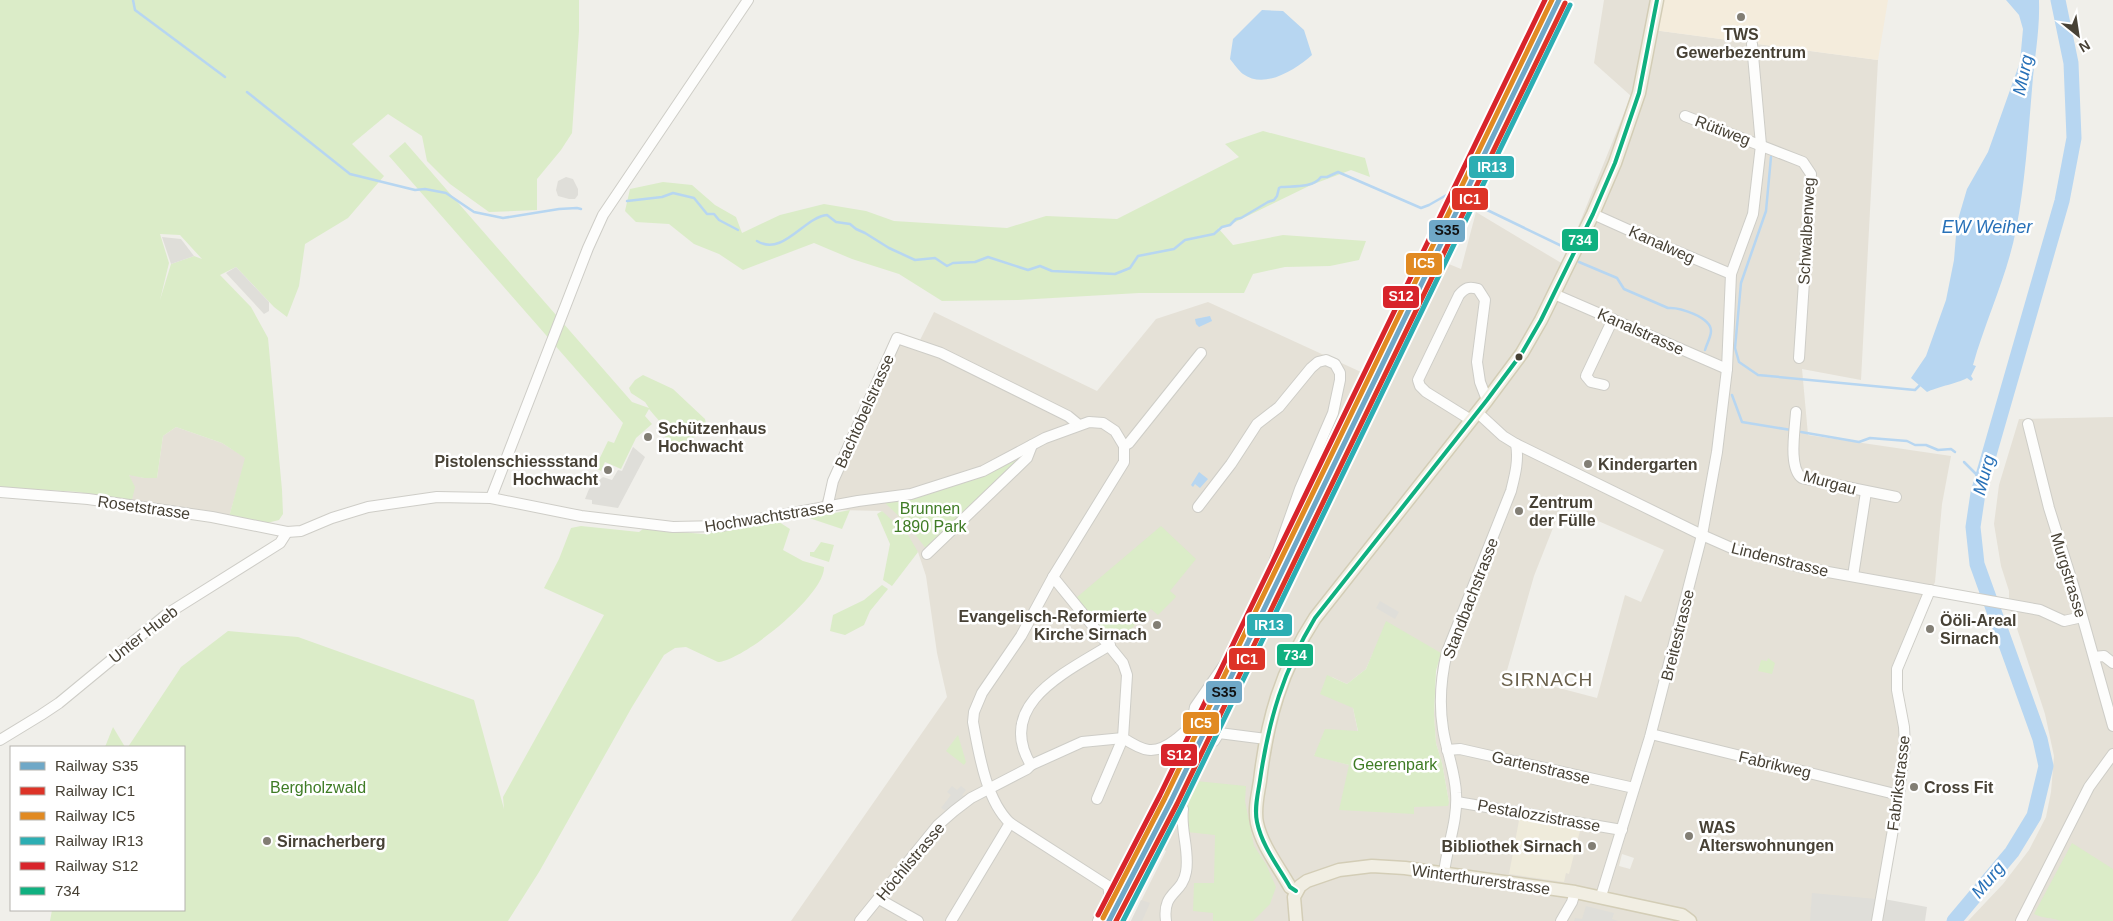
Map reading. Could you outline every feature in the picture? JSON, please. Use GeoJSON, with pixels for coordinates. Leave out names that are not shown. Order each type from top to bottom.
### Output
{"type":"FeatureCollection","features":[{"type":"Feature","properties":{"kind":"main road"},"geometry":{"type":"LineString","coordinates":[[1296,921],[1294,897],[1296,891],[1290,887],[1268,850],[1257,821],[1256,807],[1266,739],[1287,668],[1302,637],[1340,585],[1522,353],[1594,214],[1615,163],[1639,93],[1657,0]]}},
{"type":"Feature","properties":{"kind":"main road","name":"Winterthurerstrasse"},"geometry":{"type":"LineString","coordinates":[[1296,891],[1300,886],[1315,877],[1350,868],[1383,866],[1601,896],[1676,917],[1682,915],[1690,921]]}},
{"type":"Feature","properties":{"kind":"street"},"geometry":{"type":"LineString","coordinates":[[491,498],[588,248],[603,215],[748,0]]}},
{"type":"Feature","properties":{"kind":"street"},"geometry":{"type":"LineString","coordinates":[[1752,44],[1761,145]]}},
{"type":"Feature","properties":{"kind":"street","name":"Rütiweg"},"geometry":{"type":"LineString","coordinates":[[1685,116],[1761,145]]}},
{"type":"Feature","properties":{"kind":"street","name":"Breitestrasse"},"geometry":{"type":"LineString","coordinates":[[1601,896],[1651,734],[1702,535],[1717,452],[1727,369],[1731,274],[1753,214],[1761,145]]}},
{"type":"Feature","properties":{"kind":"street","name":"Schwalbenweg"},"geometry":{"type":"LineString","coordinates":[[1761,145],[1804,162],[1811,174],[1799,358]]}},
{"type":"Feature","properties":{"kind":"street","name":"Kanalweg"},"geometry":{"type":"LineString","coordinates":[[1594,214],[1731,274]]}},
{"type":"Feature","properties":{"kind":"street","name":"Lindenstrasse"},"geometry":{"type":"LineString","coordinates":[[1487,400],[1480,382],[1477,362],[1485,300],[1484,295],[1478,289],[1468,287],[1460,295],[1418,380],[1420,386],[1426,392],[1474,416],[1516,444],[1702,535],[1745,552],[1800,567],[2040,610],[2064,620],[2082,617]]}},
{"type":"Feature","properties":{"kind":"street","name":"Kanalstrasse"},"geometry":{"type":"LineString","coordinates":[[1554,294],[1727,369]]}},
{"type":"Feature","properties":{"kind":"street"},"geometry":{"type":"LineString","coordinates":[[1604,385],[1591,382],[1586,376],[1613,319]]}},
{"type":"Feature","properties":{"kind":"street","name":"Bachtobelstrasse"},"geometry":{"type":"LineString","coordinates":[[827,508],[834,481],[896,338],[941,352],[1068,416],[1079,425]]}},
{"type":"Feature","properties":{"kind":"street"},"geometry":{"type":"LineString","coordinates":[[1098,921],[1110,896],[1108,886],[1010,823],[998,810],[990,790],[975,731],[974,712],[982,693],[1021,636],[1054,577],[1121,468],[1124,462],[1124,446],[1129,443],[1202,354]]}},
{"type":"Feature","properties":{"kind":"street"},"geometry":{"type":"LineString","coordinates":[[1123,738],[1138,748],[1152,751],[1196,729],[1195,707],[1229,658],[1244,632],[1271,571],[1300,489],[1333,413],[1340,380],[1340,374],[1335,364],[1326,360],[1318,362],[1279,406],[1257,424],[1231,464],[1198,507]]}},
{"type":"Feature","properties":{"kind":"street","name":"Murgau"},"geometry":{"type":"LineString","coordinates":[[1796,412],[1794,465],[1798,476],[1896,497]]}},
{"type":"Feature","properties":{"kind":"street","name":"Hochwachtstrasse"},"geometry":{"type":"LineString","coordinates":[[287,532],[301,531],[368,506],[437,497],[491,498],[581,516],[673,528],[721,526],[858,501],[911,494],[983,471],[1032,445],[1089,422],[1103,423],[1114,431],[1124,446]]}},
{"type":"Feature","properties":{"kind":"street","name":"Murgstrasse"},"geometry":{"type":"LineString","coordinates":[[2028,424],[2049,508],[2113,726]]}},
{"type":"Feature","properties":{"kind":"street","name":"Standbachstrasse"},"geometry":{"type":"LineString","coordinates":[[1444,873],[1457,802],[1441,713],[1443,669],[1447,652],[1511,491],[1518,453],[1516,444]]}},
{"type":"Feature","properties":{"kind":"street"},"geometry":{"type":"LineString","coordinates":[[927,554],[1027,458],[1032,445]]}},
{"type":"Feature","properties":{"kind":"street","name":"Rosetstrasse"},"geometry":{"type":"LineString","coordinates":[[0,492],[88,499],[212,517],[287,532]]}},
{"type":"Feature","properties":{"kind":"street","name":"Murgau"},"geometry":{"type":"LineString","coordinates":[[1853,576],[1866,492]]}},
{"type":"Feature","properties":{"kind":"street","name":"Unter Hueb"},"geometry":{"type":"LineString","coordinates":[[0,740],[53,707],[167,614],[280,543],[287,532]]}},
{"type":"Feature","properties":{"kind":"street"},"geometry":{"type":"LineString","coordinates":[[1054,577],[1110,645],[1123,664],[1127,675],[1123,738],[1097,799]]}},
{"type":"Feature","properties":{"kind":"street","name":"Fabrikstrasse"},"geometry":{"type":"LineString","coordinates":[[1877,921],[1899,795],[1905,746],[1904,727],[1897,690],[1897,669],[1930,590]]}},
{"type":"Feature","properties":{"kind":"street"},"geometry":{"type":"LineString","coordinates":[[1031,765],[1027,758],[1020,733],[1025,716],[1035,698],[1050,681],[1110,645]]}},
{"type":"Feature","properties":{"kind":"street"},"geometry":{"type":"LineString","coordinates":[[2094,657],[2104,656],[2113,663]]}},
{"type":"Feature","properties":{"kind":"street","name":"Fabrikweg"},"geometry":{"type":"LineString","coordinates":[[1651,734],[1899,795]]}},
{"type":"Feature","properties":{"kind":"street"},"geometry":{"type":"LineString","coordinates":[[1217,737],[1266,739]]}},
{"type":"Feature","properties":{"kind":"street","name":"Höchlistrasse"},"geometry":{"type":"LineString","coordinates":[[860,921],[938,825],[954,810],[1031,765],[1082,742],[1123,738]]}},
{"type":"Feature","properties":{"kind":"street","name":"Gartenstrasse"},"geometry":{"type":"LineString","coordinates":[[1447,750],[1460,749],[1634,788]]}},
{"type":"Feature","properties":{"kind":"street"},"geometry":{"type":"LineString","coordinates":[[2021,921],[2089,787],[2113,754]]}},
{"type":"Feature","properties":{"kind":"street","name":"Pestalozzistrasse"},"geometry":{"type":"LineString","coordinates":[[1457,802],[1622,830]]}},
{"type":"Feature","properties":{"kind":"street"},"geometry":{"type":"LineString","coordinates":[[1166,921],[1167,900],[1181,886],[1186,875],[1183,808]]}},
{"type":"Feature","properties":{"kind":"street"},"geometry":{"type":"LineString","coordinates":[[951,921],[1010,823]]}},
{"type":"Feature","properties":{"kind":"street"},"geometry":{"type":"LineString","coordinates":[[1561,921],[1572,902],[1575,892]]}},
{"type":"Feature","properties":{"kind":"street"},"geometry":{"type":"LineString","coordinates":[[879,898],[918,921]]}},
{"type":"Feature","properties":{"kind":"shaded area"},"geometry":{"type":"Polygon","coordinates":[[[1604,0],[1653,0],[1646,29],[1878,60],[1861,380],[1802,369],[1808,435],[1951,456],[1942,504],[1935,582],[1897,669],[1904,727],[1877,921],[1131,921],[1166,851],[1163,849],[1182,799],[1215,728],[1224,729],[1224,722],[1256,662],[1296,567],[1444,262],[1461,269],[1476,212],[1563,264],[1631,96],[1594,63],[1604,0]],[[1562,505],[1534,576],[1506,674],[1597,698],[1625,595],[1641,602],[1664,550],[1562,505]],[[1373,653],[1366,669],[1347,684],[1332,677],[1353,708],[1358,732],[1314,755],[1349,765],[1414,813],[1414,807],[1449,802],[1442,763],[1436,743],[1434,715],[1438,660],[1373,653]],[[1622,854],[1619,866],[1630,869],[1634,858],[1622,854]]]}},
{"type":"Feature","properties":{"kind":"shaded area"},"geometry":{"type":"Polygon","coordinates":[[[1653,0],[1888,0],[1878,60],[1646,29],[1653,0]]]}},
{"type":"Feature","properties":{"kind":"shaded area"},"geometry":{"type":"Polygon","coordinates":[[[566,177],[573,179],[578,189],[578,195],[575,199],[558,196],[556,190],[558,181],[566,177]]]}},
{"type":"Feature","properties":{"kind":"shaded area"},"geometry":{"type":"Polygon","coordinates":[[[162,237],[181,239],[194,256],[171,264],[162,237]]]}},
{"type":"Feature","properties":{"kind":"shaded area"},"geometry":{"type":"Polygon","coordinates":[[[236,267],[269,302],[269,311],[264,314],[226,273],[236,267]]]}},
{"type":"Feature","properties":{"kind":"shaded area"},"geometry":{"type":"Polygon","coordinates":[[[1208,302],[1361,372],[1320,454],[1290,527],[1273,579],[1198,712],[1175,770],[1101,921],[791,921],[947,697],[937,653],[926,576],[918,552],[882,511],[839,510],[820,505],[896,334],[919,342],[934,312],[1097,391],[1156,319],[1208,302]]]}},
{"type":"Feature","properties":{"kind":"shaded area"},"geometry":{"type":"Polygon","coordinates":[[[2113,417],[2113,921],[1968,921],[2003,884],[2029,850],[2046,817],[2051,792],[2054,756],[2045,714],[2009,604],[2009,591],[2001,566],[1994,524],[1999,485],[2019,419],[2113,417]]]}},
{"type":"Feature","properties":{"kind":"shaded area"},"geometry":{"type":"Polygon","coordinates":[[[176,427],[222,443],[246,458],[229,517],[131,504],[129,474],[144,478],[157,478],[163,436],[176,427]]]}},
{"type":"Feature","properties":{"kind":"shaded area"},"geometry":{"type":"Polygon","coordinates":[[[633,447],[645,457],[618,508],[592,504],[592,500],[585,499],[589,489],[603,477],[612,480],[618,470],[622,471],[633,447]]]}},
{"type":"Feature","properties":{"kind":"shaded area"},"geometry":{"type":"Polygon","coordinates":[[[1380,601],[1399,612],[1395,619],[1376,608],[1380,601]]]}},
{"type":"Feature","properties":{"kind":"shaded area"},"geometry":{"type":"Polygon","coordinates":[[[952,786],[957,790],[961,786],[966,790],[962,795],[966,797],[946,811],[941,808],[951,795],[947,792],[952,786]]]}},
{"type":"Feature","properties":{"kind":"shaded area"},"geometry":{"type":"Polygon","coordinates":[[[1520,815],[1581,827],[1569,874],[1566,873],[1564,882],[1509,874],[1520,815]]]}},
{"type":"Feature","properties":{"kind":"shaded area"},"geometry":{"type":"Polygon","coordinates":[[[1812,893],[1876,899],[1872,921],[1810,921],[1812,893]]]}},
{"type":"Feature","properties":{"kind":"shaded area"},"geometry":{"type":"Polygon","coordinates":[[[1884,899],[1927,907],[1925,921],[1881,921],[1884,899]]]}},
{"type":"Feature","properties":{"kind":"shaded area"},"geometry":{"type":"Polygon","coordinates":[[[1141,900],[1150,903],[1142,921],[1131,921],[1141,900]]]}},
{"type":"Feature","properties":{"kind":"shaded area"},"geometry":{"type":"Polygon","coordinates":[[[1586,906],[1614,913],[1612,919],[1618,921],[1574,921],[1575,918],[1582,919],[1586,906]]]}},
{"type":"Feature","properties":{"kind":"green space"},"geometry":{"type":"Polygon","coordinates":[[[0,0],[579,0],[579,31],[572,133],[561,150],[537,179],[537,210],[489,212],[450,184],[427,161],[422,136],[388,114],[352,144],[384,176],[348,218],[305,244],[299,286],[287,317],[274,307],[236,267],[220,275],[251,307],[268,338],[282,490],[283,514],[279,520],[259,525],[229,517],[245,458],[222,443],[176,427],[163,436],[157,478],[129,475],[135,487],[131,504],[79,492],[0,487],[0,0]],[[160,234],[169,263],[160,300],[171,264],[194,256],[202,259],[180,235],[160,234]]]}},
{"type":"Feature","properties":{"kind":"green space"},"geometry":{"type":"Polygon","coordinates":[[[1263,131],[1365,158],[1370,177],[1351,170],[1311,185],[1227,226],[1218,228],[1233,245],[1283,235],[1366,241],[1359,260],[1330,266],[1285,267],[1253,274],[1244,293],[1139,293],[1018,300],[942,301],[899,274],[852,259],[814,243],[743,270],[719,254],[694,244],[669,224],[636,222],[625,211],[630,189],[663,182],[692,185],[715,205],[736,217],[742,233],[780,215],[824,204],[866,211],[894,221],[1007,228],[1046,216],[1117,219],[1239,157],[1225,144],[1263,131]]]}},
{"type":"Feature","properties":{"kind":"green space"},"geometry":{"type":"Polygon","coordinates":[[[405,142],[632,402],[649,408],[645,402],[631,393],[629,388],[635,380],[643,375],[673,389],[705,419],[707,429],[680,446],[671,448],[665,440],[663,426],[649,409],[645,416],[652,424],[636,438],[621,469],[605,462],[601,471],[595,468],[608,441],[614,443],[623,423],[389,156],[405,142]]]}},
{"type":"Feature","properties":{"kind":"green space","name":"Brunnen 1890 Park"},"geometry":{"type":"Polygon","coordinates":[[[1021,457],[927,550],[907,524],[884,502],[937,491],[988,472],[1021,457]]]}},
{"type":"Feature","properties":{"kind":"green space"},"geometry":{"type":"Polygon","coordinates":[[[850,510],[842,529],[809,518],[850,510]]]}},
{"type":"Feature","properties":{"kind":"green space"},"geometry":{"type":"Polygon","coordinates":[[[882,511],[908,535],[918,552],[892,586],[883,580],[890,544],[877,514],[882,511]]]}},
{"type":"Feature","properties":{"kind":"green space","name":"Bergholzwald"},"geometry":{"type":"Polygon","coordinates":[[[779,522],[790,529],[783,550],[803,561],[824,567],[821,579],[798,609],[781,624],[746,650],[730,658],[718,662],[686,647],[675,648],[664,655],[632,707],[539,872],[508,921],[50,921],[52,911],[185,911],[185,746],[129,746],[181,667],[228,631],[298,637],[474,700],[504,809],[503,797],[604,615],[544,588],[559,559],[571,528],[581,526],[639,532],[643,529],[704,534],[779,522]]]}},
{"type":"Feature","properties":{"kind":"green space"},"geometry":{"type":"Polygon","coordinates":[[[1161,526],[1196,559],[1170,591],[1176,596],[1175,598],[1158,615],[1151,609],[1131,629],[1111,640],[1076,598],[1161,526]]]}},
{"type":"Feature","properties":{"kind":"green space"},"geometry":{"type":"Polygon","coordinates":[[[821,542],[834,545],[829,562],[810,556],[810,552],[814,552],[821,542]]]}},
{"type":"Feature","properties":{"kind":"green space"},"geometry":{"type":"Polygon","coordinates":[[[882,585],[888,589],[870,611],[864,625],[845,635],[830,631],[833,615],[864,600],[882,585]]]}},
{"type":"Feature","properties":{"kind":"green space","name":"Geerenpark"},"geometry":{"type":"Polygon","coordinates":[[[1386,621],[1441,653],[1436,671],[1434,715],[1436,743],[1442,763],[1449,802],[1448,806],[1414,807],[1414,814],[1339,810],[1349,765],[1314,756],[1325,729],[1358,731],[1353,708],[1320,694],[1327,675],[1347,684],[1366,669],[1386,621]]]}},
{"type":"Feature","properties":{"kind":"green space"},"geometry":{"type":"Polygon","coordinates":[[[1768,658],[1775,663],[1772,674],[1758,671],[1761,660],[1767,661],[1768,658]]]}},
{"type":"Feature","properties":{"kind":"green space"},"geometry":{"type":"Polygon","coordinates":[[[113,727],[124,746],[105,746],[113,727]]]}},
{"type":"Feature","properties":{"kind":"green space"},"geometry":{"type":"Polygon","coordinates":[[[958,735],[966,762],[964,765],[946,751],[958,735]]]}},
{"type":"Feature","properties":{"kind":"green space"},"geometry":{"type":"Polygon","coordinates":[[[1196,781],[1246,786],[1245,801],[1254,846],[1266,864],[1276,887],[1270,904],[1253,921],[1213,921],[1213,913],[1193,911],[1194,883],[1214,883],[1215,835],[1187,832],[1187,805],[1196,781]]]}},
{"type":"Feature","properties":{"kind":"green space"},"geometry":{"type":"Polygon","coordinates":[[[2072,843],[2113,869],[2113,921],[2061,921],[2034,914],[2072,843]]]}},
{"type":"Feature","properties":{"kind":"water","name":"EW Weiher"},"geometry":{"type":"Polygon","coordinates":[[[2006,0],[2039,0],[2038,35],[2026,160],[2016,230],[2002,281],[1973,365],[1976,366],[1971,376],[1973,379],[1971,381],[1967,378],[1927,392],[1911,378],[1926,356],[1946,300],[1954,260],[1957,223],[1967,189],[1988,152],[2020,62],[2023,29],[2019,15],[2006,0]]]}},
{"type":"Feature","properties":{"kind":"water"},"geometry":{"type":"Polygon","coordinates":[[[1262,10],[1283,11],[1304,30],[1312,55],[1298,66],[1280,76],[1261,80],[1243,74],[1230,59],[1233,39],[1262,10]]]}},
{"type":"Feature","properties":{"kind":"water"},"geometry":{"type":"Polygon","coordinates":[[[1210,316],[1212,321],[1199,327],[1196,324],[1195,319],[1210,316]]]}},
{"type":"Feature","properties":{"kind":"water"},"geometry":{"type":"Polygon","coordinates":[[[1199,472],[1208,479],[1200,488],[1195,484],[1193,487],[1191,485],[1199,472]]]}},
{"type":"Feature","properties":{"kind":"waterway"},"geometry":{"type":"LineString","coordinates":[[133,0],[135,10],[225,77]]}},
{"type":"Feature","properties":{"kind":"waterway","name":"Murg"},"geometry":{"type":"LineString","coordinates":[[1954,921],[2012,852],[2034,816],[2046,766],[2040,739],[1977,564],[1973,527],[1978,493],[2062,201],[2074,138],[2071,63],[2058,0]]}},
{"type":"Feature","properties":{"kind":"waterway"},"geometry":{"type":"LineString","coordinates":[[247,92],[350,174],[415,190],[425,189],[446,193],[474,212],[503,218],[559,209],[581,209]]}},
{"type":"Feature","properties":{"kind":"waterway"},"geometry":{"type":"LineString","coordinates":[[1771,157],[1766,211],[1741,283],[1735,348],[1739,362],[1758,375],[1915,390],[1920,385]]}},
{"type":"Feature","properties":{"kind":"waterway"},"geometry":{"type":"LineString","coordinates":[[757,241],[767,245],[776,244],[793,235],[818,217],[827,215],[836,222],[850,224],[889,248],[915,260],[935,258],[947,266],[953,263],[975,262],[988,257],[1028,270],[1040,266],[1052,271],[1115,274],[1130,268],[1138,256],[1174,249],[1185,240],[1214,234],[1222,227],[1230,225],[1236,219],[1274,200],[1281,187],[1308,185],[1318,181],[1321,177],[1327,177],[1338,172],[1421,208],[1450,193]]}},
{"type":"Feature","properties":{"kind":"waterway"},"geometry":{"type":"LineString","coordinates":[[627,201],[662,197],[673,193],[694,198],[707,214],[714,214],[719,220],[738,230]]}},
{"type":"Feature","properties":{"kind":"waterway"},"geometry":{"type":"LineString","coordinates":[[1483,208],[1570,250]]}},
{"type":"Feature","properties":{"kind":"waterway"},"geometry":{"type":"LineString","coordinates":[[1579,262],[1617,278],[1624,289],[1668,308],[1694,314],[1706,321],[1711,331],[1705,350]]}},
{"type":"Feature","properties":{"kind":"waterway"},"geometry":{"type":"LineString","coordinates":[[1732,395],[1742,422],[1791,430]]}},
{"type":"Feature","properties":{"kind":"waterway"},"geometry":{"type":"LineString","coordinates":[[1801,432],[1859,442],[1870,438],[1907,441],[1915,445],[1926,445],[1938,450],[1951,449],[1955,452]]}},
{"type":"Feature","properties":{"kind":"waterway"},"geometry":{"type":"LineString","coordinates":[[1964,462],[1982,480]]}},
{"type":"Feature","properties":{"kind":"tunnel"},"geometry":{"type":"LineString","coordinates":[[1201,730],[1219,733]]}},
{"type":"Feature","properties":{"kind":"rail line","name":"S12"},"geometry":{"type":"LineString","coordinates":[[1098,915],[1160,795],[1545,0]]}},
{"type":"Feature","properties":{"kind":"rail line","name":"IC5"},"geometry":{"type":"LineString","coordinates":[[1103,918],[1165,798],[1552,0]]}},
{"type":"Feature","properties":{"kind":"rail line","name":"S35"},"geometry":{"type":"LineString","coordinates":[[1109,921],[1171,801],[1559,0]]}},
{"type":"Feature","properties":{"kind":"rail line","name":"IC1"},"geometry":{"type":"LineString","coordinates":[[1116,921],[1177,804],[1565,3]]}},
{"type":"Feature","properties":{"kind":"rail line","name":"IR13"},"geometry":{"type":"LineString","coordinates":[[1123,921],[1182,806],[1570,5]]}},
{"type":"Feature","properties":{"kind":"transit line","name":"734"},"geometry":{"type":"LineString","coordinates":[[1296,891],[1290,887],[1266,848],[1259,831],[1256,812],[1257,796],[1268,736],[1286,676],[1315,618],[1487,400],[1522,353],[1541,320],[1593,214],[1615,163],[1639,93],[1657,0]]}},
{"type":"Feature","properties":{"kind":"place","name":"TWS Gewerbezentrum"},"geometry":{"type":"Point","coordinates":[1741,17]}},
{"type":"Feature","properties":{"kind":"place","name":"Schützenhaus Hochwacht"},"geometry":{"type":"Point","coordinates":[648,437]}},
{"type":"Feature","properties":{"kind":"place","name":"Kindergarten"},"geometry":{"type":"Point","coordinates":[1588,464]}},
{"type":"Feature","properties":{"kind":"place","name":"Pistolenschiessstand Hochwacht"},"geometry":{"type":"Point","coordinates":[608,470]}},
{"type":"Feature","properties":{"kind":"place","name":"Zentrum der Fülle"},"geometry":{"type":"Point","coordinates":[1519,511]}},
{"type":"Feature","properties":{"kind":"place","name":"Evangelisch-Reformierte Kirche Sirnach"},"geometry":{"type":"Point","coordinates":[1157,625]}},
{"type":"Feature","properties":{"kind":"place","name":"Ööli-Areal Sirnach"},"geometry":{"type":"Point","coordinates":[1930,629]}},
{"type":"Feature","properties":{"kind":"place","name":"Cross Fit"},"geometry":{"type":"Point","coordinates":[1914,787]}},
{"type":"Feature","properties":{"kind":"place","name":"WAS Alterswohnungen"},"geometry":{"type":"Point","coordinates":[1689,836]}},
{"type":"Feature","properties":{"kind":"place","name":"Sirnacherberg"},"geometry":{"type":"Point","coordinates":[267,841]}},
{"type":"Feature","properties":{"kind":"place","name":"Bibliothek Sirnach"},"geometry":{"type":"Point","coordinates":[1592,846]}},
{"type":"Feature","properties":{"kind":"district","name":"SIRNACH"},"geometry":{"type":"Point","coordinates":[1547,679]}}]}
